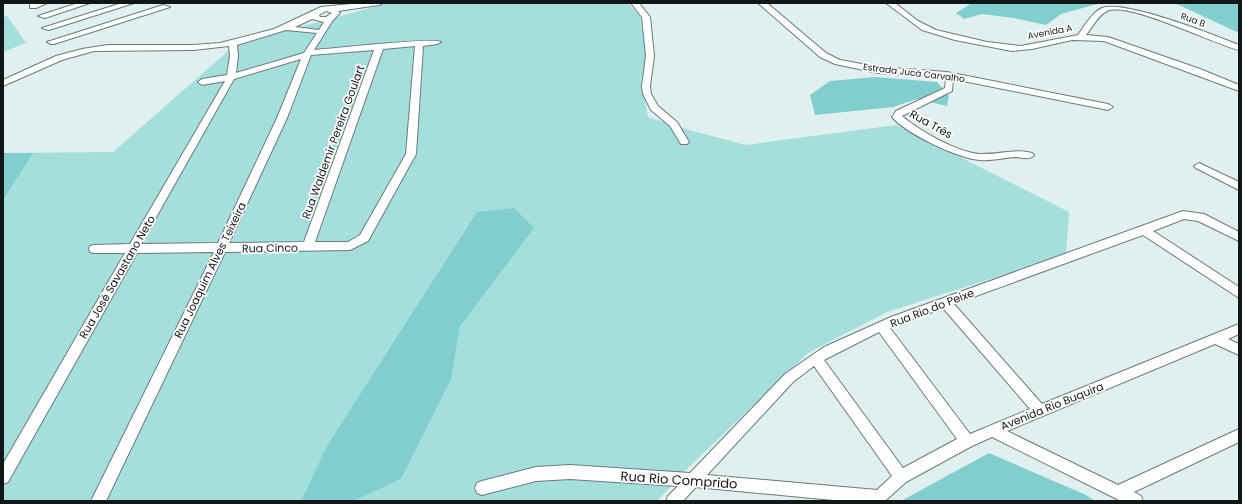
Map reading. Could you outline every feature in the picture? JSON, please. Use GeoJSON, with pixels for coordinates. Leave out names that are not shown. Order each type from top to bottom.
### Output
{"type":"FeatureCollection","features":[{"type":"Feature","properties":{"kind":"street"},"geometry":{"type":"LineString","coordinates":[[33,6],[43,3]]}},
{"type":"Feature","properties":{"kind":"street"},"geometry":{"type":"LineString","coordinates":[[42,16],[86,3]]}},
{"type":"Feature","properties":{"kind":"street"},"geometry":{"type":"LineString","coordinates":[[46,28],[130,3]]}},
{"type":"Feature","properties":{"kind":"street"},"geometry":{"type":"LineString","coordinates":[[316,3],[325,14]]}},
{"type":"Feature","properties":{"kind":"street"},"geometry":{"type":"LineString","coordinates":[[3,83],[58,58],[94,49],[207,47],[232,43],[280,30],[325,14],[379,3]]}},
{"type":"Feature","properties":{"kind":"street"},"geometry":{"type":"LineString","coordinates":[[635,3],[646,17],[650,56],[647,77],[647,94],[654,108],[674,124],[684,142]]}},
{"type":"Feature","properties":{"kind":"street","name":"Estrada Jucá Carvalho"},"geometry":{"type":"LineString","coordinates":[[762,3],[823,55],[838,62],[878,70],[947,75],[1108,107]]}},
{"type":"Feature","properties":{"kind":"street","name":"Avenida A"},"geometry":{"type":"LineString","coordinates":[[890,3],[926,28],[945,34],[1003,47],[1020,48],[1081,36],[1106,40],[1197,71],[1239,88]]}},
{"type":"Feature","properties":{"kind":"street"},"geometry":{"type":"LineString","coordinates":[[51,42],[164,5],[170,15]]}},
{"type":"Feature","properties":{"kind":"street","name":"Rua B"},"geometry":{"type":"LineString","coordinates":[[1081,36],[1105,9],[1117,6],[1135,10],[1239,48]]}},
{"type":"Feature","properties":{"kind":"street","name":"Rua Joaquim Alves Teixeira"},"geometry":{"type":"LineString","coordinates":[[98,501],[221,249],[282,118],[325,14]]}},
{"type":"Feature","properties":{"kind":"street"},"geometry":{"type":"LineString","coordinates":[[280,30],[316,34]]}},
{"type":"Feature","properties":{"kind":"street"},"geometry":{"type":"LineString","coordinates":[[202,82],[231,77],[308,54],[380,46],[437,42]]}},
{"type":"Feature","properties":{"kind":"street"},"geometry":{"type":"LineString","coordinates":[[231,77],[234,56],[232,43]]}},
{"type":"Feature","properties":{"kind":"street","name":"Rua Cinco"},"geometry":{"type":"LineString","coordinates":[[94,249],[221,249],[350,246],[364,238],[411,154],[419,43]]}},
{"type":"Feature","properties":{"kind":"street","name":"Rua Waldemir Pereira Goulart"},"geometry":{"type":"LineString","coordinates":[[308,247],[380,46]]}},
{"type":"Feature","properties":{"kind":"street","name":"Rua Três"},"geometry":{"type":"LineString","coordinates":[[947,75],[950,81],[949,90],[899,113],[897,117],[964,154],[981,157],[1016,153],[1029,155]]}},
{"type":"Feature","properties":{"kind":"street","name":"Rua José Savastano Neto"},"geometry":{"type":"LineString","coordinates":[[3,477],[231,77]]}},
{"type":"Feature","properties":{"kind":"street"},"geometry":{"type":"LineString","coordinates":[[1199,166],[1239,186]]}},
{"type":"Feature","properties":{"kind":"street","name":"Rua Rio do Peixe"},"geometry":{"type":"LineString","coordinates":[[673,501],[776,390],[800,368],[844,344],[945,302],[1189,215],[1208,220],[1239,237]]}},
{"type":"Feature","properties":{"kind":"street"},"geometry":{"type":"LineString","coordinates":[[1144,230],[1239,293]]}},
{"type":"Feature","properties":{"kind":"street"},"geometry":{"type":"LineString","coordinates":[[945,302],[1039,410]]}},
{"type":"Feature","properties":{"kind":"street"},"geometry":{"type":"LineString","coordinates":[[882,327],[967,441]]}},
{"type":"Feature","properties":{"kind":"street","name":"Avenida Rio Buquira"},"geometry":{"type":"LineString","coordinates":[[876,499],[901,477],[967,441],[1039,410],[1239,329]]}},
{"type":"Feature","properties":{"kind":"street"},"geometry":{"type":"LineString","coordinates":[[1215,340],[1239,350]]}},
{"type":"Feature","properties":{"kind":"street"},"geometry":{"type":"LineString","coordinates":[[816,359],[901,477]]}},
{"type":"Feature","properties":{"kind":"street"},"geometry":{"type":"LineString","coordinates":[[992,430],[1136,501]]}},
{"type":"Feature","properties":{"kind":"street"},"geometry":{"type":"LineString","coordinates":[[1119,492],[1239,435]]}},
{"type":"Feature","properties":{"kind":"street","name":"Rua Rio Comprido"},"geometry":{"type":"LineString","coordinates":[[482,488],[536,474],[548,472],[570,472],[692,480],[876,499]]}},
{"type":"Feature","properties":{"kind":"shaded area"},"geometry":{"type":"Polygon","coordinates":[[[389,3],[628,3],[640,16],[648,54],[641,80],[648,117],[689,130],[746,145],[896,125],[1069,212],[1066,255],[887,312],[808,353],[687,469],[657,501],[3,501],[3,153],[113,152],[236,44],[389,3]]]}},
{"type":"Feature","properties":{"kind":"shaded area"},"geometry":{"type":"Polygon","coordinates":[[[972,3],[1101,3],[1061,14],[1046,25],[1014,18],[982,14],[964,19],[956,13],[972,3]]]}},
{"type":"Feature","properties":{"kind":"shaded area"},"geometry":{"type":"Polygon","coordinates":[[[1171,3],[1239,4],[1239,33],[1179,5],[1171,3]]]}},
{"type":"Feature","properties":{"kind":"shaded area"},"geometry":{"type":"Polygon","coordinates":[[[7,16],[26,43],[3,52],[3,17],[7,16]]]}},
{"type":"Feature","properties":{"kind":"shaded area"},"geometry":{"type":"Polygon","coordinates":[[[875,77],[937,82],[949,96],[947,106],[917,99],[893,107],[815,115],[810,95],[830,81],[875,77]]]}},
{"type":"Feature","properties":{"kind":"shaded area"},"geometry":{"type":"Polygon","coordinates":[[[3,153],[33,153],[3,200],[3,153]]]}},
{"type":"Feature","properties":{"kind":"shaded area"},"geometry":{"type":"Polygon","coordinates":[[[514,208],[534,228],[460,326],[451,379],[401,479],[353,501],[301,501],[327,446],[477,212],[514,208]]]}},
{"type":"Feature","properties":{"kind":"shaded area"},"geometry":{"type":"Polygon","coordinates":[[[989,453],[1086,495],[1095,501],[901,501],[989,453]]]}}]}
